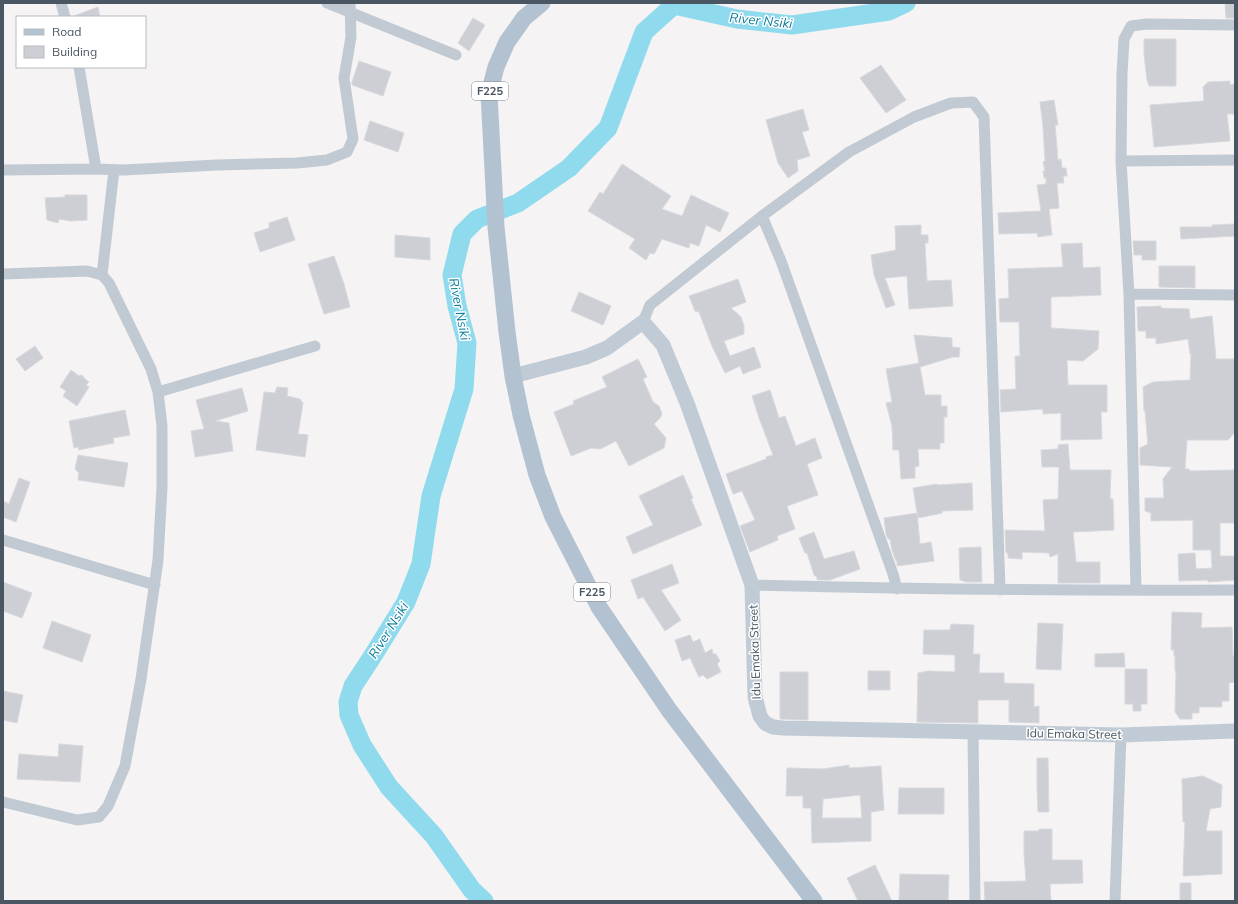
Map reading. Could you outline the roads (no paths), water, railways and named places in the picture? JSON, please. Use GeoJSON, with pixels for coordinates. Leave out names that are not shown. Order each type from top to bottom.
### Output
{"type":"FeatureCollection","features":[{"type":"Feature","properties":{"kind":"main road","name":"F225"},"geometry":{"type":"LineString","coordinates":[[542,3],[524,18],[507,42],[496,67],[490,94],[496,227],[507,332],[520,415],[537,475],[553,517],[599,607],[669,710],[814,901]]}},
{"type":"Feature","properties":{"kind":"street"},"geometry":{"type":"LineString","coordinates":[[61,3],[65,16]]}},
{"type":"Feature","properties":{"kind":"street"},"geometry":{"type":"LineString","coordinates":[[327,3],[350,7],[456,55]]}},
{"type":"Feature","properties":{"kind":"street"},"geometry":{"type":"LineString","coordinates":[[3,170],[114,170],[297,163],[328,160],[347,152],[353,139],[344,78],[351,37],[350,7]]}},
{"type":"Feature","properties":{"kind":"street"},"geometry":{"type":"LineString","coordinates":[[1136,590],[1128,294],[1121,161],[1124,40],[1131,26],[1147,24],[1235,25]]}},
{"type":"Feature","properties":{"kind":"street"},"geometry":{"type":"LineString","coordinates":[[79,68],[96,169]]}},
{"type":"Feature","properties":{"kind":"street"},"geometry":{"type":"LineString","coordinates":[[513,376],[586,357],[607,348],[643,322],[650,305],[762,216],[849,152],[914,117],[951,103],[973,102],[984,117],[1000,590]]}},
{"type":"Feature","properties":{"kind":"street"},"geometry":{"type":"LineString","coordinates":[[1121,161],[1235,160]]}},
{"type":"Feature","properties":{"kind":"street"},"geometry":{"type":"LineString","coordinates":[[102,275],[114,170]]}},
{"type":"Feature","properties":{"kind":"street"},"geometry":{"type":"LineString","coordinates":[[762,216],[784,268],[894,574],[897,589]]}},
{"type":"Feature","properties":{"kind":"street"},"geometry":{"type":"LineString","coordinates":[[3,274],[87,271],[102,275],[109,283],[123,310],[150,370],[158,392],[162,426],[162,487],[158,560],[141,679],[125,766],[108,806],[99,818],[77,820],[3,802]]}},
{"type":"Feature","properties":{"kind":"street"},"geometry":{"type":"LineString","coordinates":[[1128,294],[1235,295]]}},
{"type":"Feature","properties":{"kind":"street","name":"Idu Emaka Street"},"geometry":{"type":"LineString","coordinates":[[643,322],[663,345],[687,404],[752,585],[755,697],[760,716],[765,723],[773,727],[783,728],[1121,735],[1235,731]]}},
{"type":"Feature","properties":{"kind":"street"},"geometry":{"type":"LineString","coordinates":[[158,392],[315,346]]}},
{"type":"Feature","properties":{"kind":"street"},"geometry":{"type":"LineString","coordinates":[[3,540],[155,586]]}},
{"type":"Feature","properties":{"kind":"street"},"geometry":{"type":"LineString","coordinates":[[752,585],[897,589],[1235,590]]}},
{"type":"Feature","properties":{"kind":"street"},"geometry":{"type":"LineString","coordinates":[[973,732],[975,901]]}},
{"type":"Feature","properties":{"kind":"street"},"geometry":{"type":"LineString","coordinates":[[1115,901],[1121,735]]}},
{"type":"Feature","properties":{"kind":"waterway","name":"River Nsiki"},"geometry":{"type":"LineString","coordinates":[[484,901],[472,890],[434,836],[389,787],[362,745],[349,715],[348,702],[353,686],[406,602],[421,564],[431,496],[464,389],[467,343],[457,306],[452,275],[462,234],[477,219],[518,203],[569,168],[608,128],[644,32],[674,5],[737,19],[792,25],[889,11],[906,3]]}}]}
